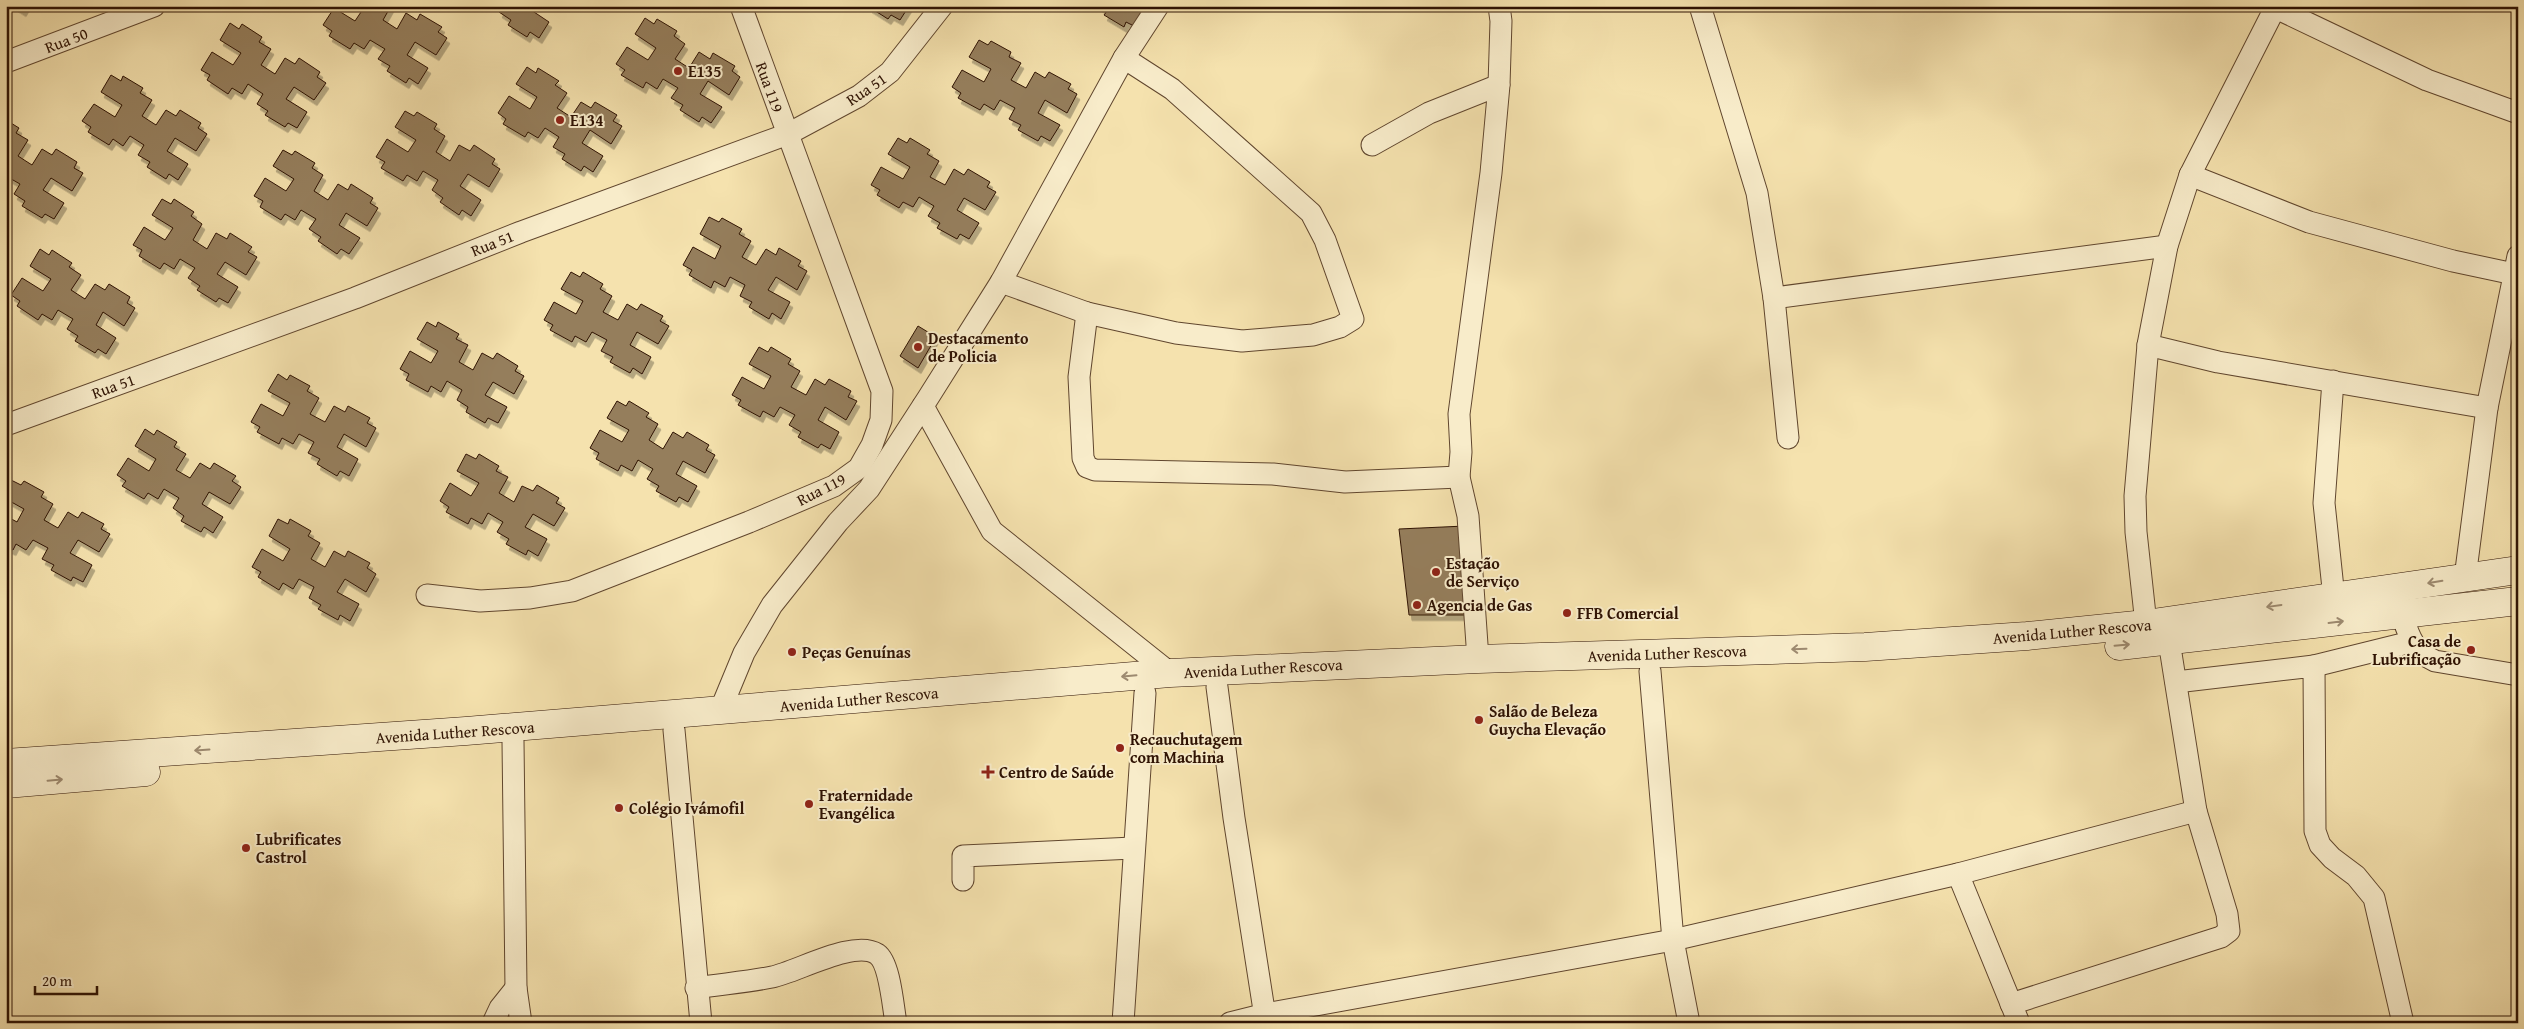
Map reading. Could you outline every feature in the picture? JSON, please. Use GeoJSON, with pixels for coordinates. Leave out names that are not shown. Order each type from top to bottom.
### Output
{"type":"FeatureCollection","features":[{"type":"Feature","properties":{"kind":"main road","name":"Avenida Luther Rescova"},"geometry":{"type":"LineString","coordinates":[[6,763],[720,711],[1170,673],[1478,659],[1865,647],[2027,636],[2146,624],[2518,570]]}},
{"type":"Feature","properties":{"kind":"main road","name":"Avenida Luther Rescova"},"geometry":{"type":"LineString","coordinates":[[6,784],[513,741],[1217,687],[1797,667],[2169,641],[2518,601]]}},
{"type":"Feature","properties":{"kind":"street","name":"Rua 50"},"geometry":{"type":"LineString","coordinates":[[6,62],[154,6]]}},
{"type":"Feature","properties":{"kind":"street","name":"Rua 119"},"geometry":{"type":"LineString","coordinates":[[427,595],[480,601],[530,598],[572,591],[766,515],[834,486],[859,468],[872,444],[881,420],[882,392],[741,6]]}},
{"type":"Feature","properties":{"kind":"street","name":"Rua 51"},"geometry":{"type":"LineString","coordinates":[[6,425],[355,298],[521,232],[788,134],[859,96],[890,72],[942,6]]}},
{"type":"Feature","properties":{"kind":"street"},"geometry":{"type":"LineString","coordinates":[[720,711],[744,653],[772,605],[838,522],[869,489],[1001,282],[1124,58],[1158,6]]}},
{"type":"Feature","properties":{"kind":"street"},"geometry":{"type":"LineString","coordinates":[[1478,659],[1468,516],[1459,477],[1461,452],[1459,414],[1491,173],[1498,85],[1501,21],[1499,6]]}},
{"type":"Feature","properties":{"kind":"street"},"geometry":{"type":"LineString","coordinates":[[1700,6],[1757,193],[1774,298],[1788,438]]}},
{"type":"Feature","properties":{"kind":"street"},"geometry":{"type":"LineString","coordinates":[[2146,624],[2136,532],[2135,496],[2148,345],[2167,246],[2190,175],[2276,7],[2427,80],[2518,113]]}},
{"type":"Feature","properties":{"kind":"street"},"geometry":{"type":"LineString","coordinates":[[1001,282],[1087,313],[1176,333],[1242,340],[1313,335],[1340,327],[1353,320],[1332,256],[1311,213],[1172,89],[1124,58]]}},
{"type":"Feature","properties":{"kind":"street"},"geometry":{"type":"LineString","coordinates":[[1372,145],[1430,113],[1498,85]]}},
{"type":"Feature","properties":{"kind":"street"},"geometry":{"type":"LineString","coordinates":[[2190,175],[2309,222],[2453,261],[2516,265],[2487,408],[2465,578]]}},
{"type":"Feature","properties":{"kind":"street"},"geometry":{"type":"LineString","coordinates":[[1774,298],[2167,246]]}},
{"type":"Feature","properties":{"kind":"street"},"geometry":{"type":"LineString","coordinates":[[1087,313],[1079,377],[1083,458],[1087,467],[1095,470],[1273,474],[1345,482],[1459,477]]}},
{"type":"Feature","properties":{"kind":"street"},"geometry":{"type":"LineString","coordinates":[[2148,345],[2218,362],[2487,408]]}},
{"type":"Feature","properties":{"kind":"street"},"geometry":{"type":"LineString","coordinates":[[2333,381],[2324,503],[2334,598]]}},
{"type":"Feature","properties":{"kind":"street"},"geometry":{"type":"LineString","coordinates":[[922,406],[992,530],[1170,673]]}},
{"type":"Feature","properties":{"kind":"street"},"geometry":{"type":"LineString","coordinates":[[2402,614],[2410,642],[2418,651],[2435,661],[2518,675]]}},
{"type":"Feature","properties":{"kind":"street"},"geometry":{"type":"LineString","coordinates":[[1958,874],[2015,1013],[2221,937],[2229,930],[2227,914],[2196,811],[2169,641]]}},
{"type":"Feature","properties":{"kind":"street"},"geometry":{"type":"LineString","coordinates":[[2176,682],[2314,666],[2410,642]]}},
{"type":"Feature","properties":{"kind":"street"},"geometry":{"type":"LineString","coordinates":[[2314,666],[2315,830],[2320,845],[2332,858],[2356,876],[2374,898],[2403,1023]]}},
{"type":"Feature","properties":{"kind":"street"},"geometry":{"type":"LineString","coordinates":[[1650,671],[1673,940],[1689,1023]]}},
{"type":"Feature","properties":{"kind":"street"},"geometry":{"type":"LineString","coordinates":[[1217,687],[1234,818],[1266,1018]]}},
{"type":"Feature","properties":{"kind":"street"},"geometry":{"type":"LineString","coordinates":[[1123,1023],[1133,848],[1145,693]]}},
{"type":"Feature","properties":{"kind":"street"},"geometry":{"type":"LineString","coordinates":[[674,730],[696,988],[701,1023]]}},
{"type":"Feature","properties":{"kind":"street"},"geometry":{"type":"LineString","coordinates":[[513,741],[516,988],[520,1023]]}},
{"type":"Feature","properties":{"kind":"street"},"geometry":{"type":"LineString","coordinates":[[1230,1023],[1266,1018],[1673,940],[1958,874],[2196,811]]}},
{"type":"Feature","properties":{"kind":"street"},"geometry":{"type":"LineString","coordinates":[[963,880],[963,856],[1133,848]]}},
{"type":"Feature","properties":{"kind":"street"},"geometry":{"type":"LineString","coordinates":[[696,988],[774,977],[827,958],[862,950],[877,954],[885,965],[896,1023]]}},
{"type":"Feature","properties":{"kind":"street"},"geometry":{"type":"LineString","coordinates":[[492,1023],[500,1008],[516,988]]}},
{"type":"Feature","properties":{"kind":"building"},"geometry":{"type":"Polygon","coordinates":[[[15,6],[26,6],[23,11],[15,6]]]}},
{"type":"Feature","properties":{"kind":"building"},"geometry":{"type":"Polygon","coordinates":[[[359,6],[391,6],[383,20],[397,29],[406,13],[417,20],[420,14],[442,27],[438,32],[447,38],[436,55],[415,42],[407,55],[428,68],[418,84],[409,78],[406,83],[387,71],[390,66],[378,59],[385,49],[370,40],[364,49],[354,43],[350,49],[329,36],[332,31],[323,25],[334,8],[355,21],[363,9],[359,6]]]}},
{"type":"Feature","properties":{"kind":"building"},"geometry":{"type":"Polygon","coordinates":[[[503,6],[530,6],[528,8],[549,22],[539,38],[530,32],[527,37],[508,25],[511,20],[499,12],[503,6]]]}},
{"type":"Feature","properties":{"kind":"building"},"geometry":{"type":"Polygon","coordinates":[[[909,6],[900,20],[891,15],[888,19],[869,7],[909,6]]]}},
{"type":"Feature","properties":{"kind":"building"},"geometry":{"type":"Polygon","coordinates":[[[1099,6],[1138,6],[1145,10],[1136,27],[1126,22],[1124,27],[1104,15],[1107,11],[1099,6]]]}},
{"type":"Feature","properties":{"kind":"building","name":"E135"},"geometry":{"type":"Polygon","coordinates":[[[645,18],[654,24],[657,19],[677,31],[674,36],[685,44],[675,59],[689,68],[699,52],[710,59],[713,53],[735,66],[732,71],[740,77],[729,95],[708,81],[700,94],[722,107],[711,123],[702,117],[699,122],[680,110],[683,105],[671,98],[678,88],[663,79],[657,89],[646,82],[643,88],[621,75],[625,70],[616,64],[627,47],[648,60],[656,48],[635,34],[645,18]]]}},
{"type":"Feature","properties":{"kind":"building"},"geometry":{"type":"Polygon","coordinates":[[[230,23],[239,29],[242,24],[262,37],[259,42],[271,49],[261,65],[275,74],[285,58],[295,64],[299,58],[320,72],[317,77],[326,83],[314,100],[294,87],[286,99],[307,112],[297,128],[288,123],[285,127],[265,115],[268,111],[257,104],[263,94],[248,84],[242,94],[232,88],[228,94],[207,80],[210,75],[201,70],[212,52],[233,65],[241,53],[220,40],[230,23]]]}},
{"type":"Feature","properties":{"kind":"building"},"geometry":{"type":"Polygon","coordinates":[[[979,40],[988,45],[991,41],[1011,52],[1009,57],[1021,63],[1011,80],[1026,88],[1035,72],[1045,78],[1049,72],[1071,84],[1068,89],[1077,94],[1067,113],[1045,100],[1038,113],[1060,125],[1050,141],[1041,136],[1038,141],[1018,130],[1021,125],[1009,119],[1015,108],[1000,100],[994,110],[984,104],[980,110],[958,98],[961,93],[952,87],[962,70],[984,82],[991,69],[969,57],[979,40]]]}},
{"type":"Feature","properties":{"kind":"building","name":"E134"},"geometry":{"type":"Polygon","coordinates":[[[527,67],[536,73],[538,68],[559,81],[555,85],[567,93],[557,108],[571,117],[581,102],[591,108],[595,102],[617,115],[613,121],[622,126],[611,144],[590,130],[582,143],[603,156],[593,172],[584,166],[581,171],[562,159],[565,154],[553,147],[559,137],[545,128],[538,138],[528,132],[525,137],[503,124],[506,119],[498,113],[509,96],[530,109],[537,97],[516,84],[527,67]]]}},
{"type":"Feature","properties":{"kind":"building"},"geometry":{"type":"Polygon","coordinates":[[[111,75],[121,81],[123,76],[143,88],[140,93],[152,100],[142,116],[156,125],[166,110],[176,116],[180,110],[201,123],[198,128],[207,134],[196,151],[175,138],[167,151],[188,164],[178,180],[169,174],[166,179],[147,167],[150,162],[138,155],[144,145],[130,136],[123,146],[113,139],[109,145],[88,132],[91,127],[82,121],[94,104],[115,117],[122,105],[101,92],[111,75]]]}},
{"type":"Feature","properties":{"kind":"building"},"geometry":{"type":"Polygon","coordinates":[[[405,111],[414,116],[417,112],[437,124],[434,129],[445,136],[436,152],[450,161],[459,145],[470,151],[474,145],[495,159],[492,164],[500,169],[489,187],[468,174],[460,186],[481,200],[471,216],[462,210],[459,215],[440,202],[443,198],[432,190],[438,180],[423,171],[417,181],[407,175],[403,181],[381,168],[385,162],[376,157],[387,139],[408,152],[416,140],[395,127],[405,111]]]}},
{"type":"Feature","properties":{"kind":"building"},"geometry":{"type":"Polygon","coordinates":[[[6,120],[19,128],[16,133],[28,140],[18,156],[32,165],[42,149],[52,155],[56,149],[77,162],[74,168],[83,173],[72,191],[51,178],[43,190],[64,203],[54,219],[45,214],[42,218],[22,206],[25,201],[14,194],[20,184],[6,176],[6,120]]]}},
{"type":"Feature","properties":{"kind":"building"},"geometry":{"type":"Polygon","coordinates":[[[898,138],[907,143],[910,138],[930,150],[927,154],[939,161],[930,177],[945,185],[954,169],[964,175],[968,169],[990,182],[987,187],[996,192],[985,210],[964,198],[957,210],[979,223],[969,239],[960,234],[957,239],[937,228],[940,223],[928,216],[934,206],[919,197],[913,207],[903,202],[899,208],[877,195],[880,190],[871,185],[881,167],[903,179],[910,167],[888,154],[898,138]]]}},
{"type":"Feature","properties":{"kind":"building"},"geometry":{"type":"Polygon","coordinates":[[[283,150],[292,155],[295,151],[315,163],[312,168],[323,175],[314,191],[328,200],[338,184],[348,190],[351,184],[373,198],[370,203],[378,208],[367,226],[346,213],[339,225],[360,238],[349,254],[341,249],[337,254],[318,241],[321,237],[309,229],[316,219],[301,210],[295,220],[285,214],[281,220],[260,207],[263,201],[254,196],[265,178],[286,191],[294,179],[273,166],[283,150]]]}},
{"type":"Feature","properties":{"kind":"building"},"geometry":{"type":"Polygon","coordinates":[[[162,199],[171,204],[174,199],[194,212],[191,216],[202,224],[193,240],[207,249],[216,233],[227,239],[230,233],[252,247],[248,252],[257,257],[246,275],[225,262],[217,274],[238,287],[228,303],[219,298],[216,302],[197,290],[200,286],[188,278],[195,268],[180,259],[174,269],[164,263],[160,269],[139,256],[142,250],[133,245],[144,227],[165,240],[173,228],[152,215],[162,199]]]}},
{"type":"Feature","properties":{"kind":"building"},"geometry":{"type":"Polygon","coordinates":[[[709,217],[719,222],[722,218],[742,229],[739,234],[751,241],[742,257],[756,265],[766,249],[776,255],[779,248],[801,261],[798,266],[807,271],[797,290],[776,277],[768,290],[790,302],[781,319],[772,313],[769,319],[749,307],[752,302],[740,296],[745,285],[730,277],[725,287],[714,281],[711,288],[689,275],[692,270],[683,265],[693,247],[715,259],[721,246],[700,234],[709,217]]]}},
{"type":"Feature","properties":{"kind":"building"},"geometry":{"type":"Polygon","coordinates":[[[40,249],[49,255],[52,250],[72,263],[69,267],[81,275],[71,290],[85,299],[95,284],[105,290],[109,284],[130,297],[127,303],[135,308],[124,326],[103,312],[96,325],[116,338],[106,354],[98,349],[95,353],[75,341],[78,336],[67,329],[73,319],[58,310],[52,320],[42,314],[38,320],[17,306],[20,301],[11,295],[22,278],[43,291],[51,279],[30,266],[40,249]]]}},
{"type":"Feature","properties":{"kind":"building"},"geometry":{"type":"Polygon","coordinates":[[[571,272],[580,277],[583,272],[603,284],[600,289],[612,296],[603,312],[618,320],[627,304],[637,310],[641,304],[663,316],[660,321],[669,326],[658,344],[637,332],[630,345],[651,357],[642,374],[633,368],[630,373],[610,362],[613,357],[601,351],[607,340],[592,332],[586,342],[575,336],[572,342],[550,330],[553,325],[544,320],[554,302],[576,314],[583,301],[561,289],[571,272]]]}},
{"type":"Feature","properties":{"kind":"building"},"geometry":{"type":"Polygon","coordinates":[[[427,322],[436,327],[438,322],[459,334],[456,339],[468,345],[459,362],[473,370],[482,353],[493,359],[497,353],[518,366],[515,371],[524,376],[514,394],[493,382],[485,395],[507,407],[498,423],[488,418],[485,423],[466,412],[468,407],[457,400],[462,390],[447,381],[441,392],[431,386],[428,392],[406,380],[409,374],[400,369],[410,351],[431,363],[438,351],[417,339],[427,322]]]}},
{"type":"Feature","properties":{"kind":"building","name":"Destacamento de Policia"},"geometry":{"type":"Polygon","coordinates":[[[918,326],[936,337],[918,368],[900,356],[918,326]]]}},
{"type":"Feature","properties":{"kind":"building"},"geometry":{"type":"Polygon","coordinates":[[[759,347],[768,352],[771,347],[791,359],[788,364],[800,371],[791,387],[806,395],[815,379],[825,385],[829,379],[851,391],[848,397],[857,401],[846,420],[825,407],[818,420],[839,432],[830,449],[821,444],[818,448],[798,437],[801,432],[789,425],[795,415],[780,407],[774,417],[763,411],[760,417],[738,405],[741,400],[732,395],[742,377],[764,389],[771,376],[749,364],[759,347]]]}},
{"type":"Feature","properties":{"kind":"building"},"geometry":{"type":"Polygon","coordinates":[[[278,374],[287,380],[290,375],[310,386],[307,391],[319,398],[310,414],[325,422],[334,406],[345,412],[348,406],[370,418],[367,423],[376,428],[366,447],[344,434],[337,447],[358,459],[349,476],[340,471],[337,476],[317,464],[320,459],[308,453],[314,442],[299,434],[293,444],[282,438],[279,444],[257,432],[260,427],[251,422],[261,404],[283,416],[290,403],[268,391],[278,374]]]}},
{"type":"Feature","properties":{"kind":"building"},"geometry":{"type":"Polygon","coordinates":[[[617,401],[626,406],[629,401],[649,413],[646,417],[658,424],[649,440],[663,449],[673,432],[683,438],[687,432],[709,445],[706,450],[715,455],[705,473],[683,461],[676,474],[697,486],[688,502],[679,497],[676,502],[656,491],[659,486],[647,479],[653,469],[638,460],[632,471],[621,465],[618,471],[596,459],[599,453],[590,448],[600,430],[622,442],[629,430],[607,418],[617,401]]]}},
{"type":"Feature","properties":{"kind":"building"},"geometry":{"type":"Polygon","coordinates":[[[145,429],[154,435],[157,430],[177,442],[174,447],[186,454],[176,470],[190,478],[200,463],[210,469],[214,463],[236,476],[232,481],[241,487],[230,504],[209,492],[202,504],[223,517],[213,533],[204,527],[201,532],[181,521],[184,516],[173,508],[179,498],[164,489],[158,499],[148,493],[144,499],[122,486],[126,481],[117,475],[128,458],[149,471],[156,459],[135,446],[145,429]]]}},
{"type":"Feature","properties":{"kind":"building"},"geometry":{"type":"Polygon","coordinates":[[[466,454],[476,459],[479,454],[499,466],[496,471],[508,477],[499,493],[514,502],[522,486],[533,491],[537,485],[559,498],[556,503],[565,508],[554,526],[533,514],[525,527],[547,539],[538,556],[528,550],[526,555],[506,544],[509,539],[497,532],[503,522],[488,513],[482,524],[471,518],[468,524],[446,512],[449,507],[440,501],[450,483],[471,496],[479,483],[457,471],[466,454]]]}},
{"type":"Feature","properties":{"kind":"building"},"geometry":{"type":"Polygon","coordinates":[[[11,480],[21,485],[24,481],[44,492],[41,497],[53,504],[44,520],[58,528],[68,512],[78,518],[82,512],[104,524],[101,529],[110,534],[99,552],[78,540],[70,553],[92,565],[83,582],[73,577],[71,581],[51,570],[54,565],[42,559],[48,548],[33,540],[26,550],[16,544],[13,550],[6,547],[6,516],[17,522],[24,509],[6,499],[6,489],[11,480]]]}},
{"type":"Feature","properties":{"kind":"building"},"geometry":{"type":"Polygon","coordinates":[[[278,519],[288,524],[290,519],[311,531],[308,536],[320,543],[311,559],[325,567],[334,551],[345,557],[348,551],[370,563],[367,568],[376,574],[366,592],[345,579],[337,592],[359,604],[350,621],[340,615],[338,620],[318,609],[321,605],[309,598],[314,587],[299,579],[293,589],[283,583],[279,590],[258,577],[261,572],[252,567],[262,549],[283,561],[290,549],[269,536],[278,519]]]}},
{"type":"Feature","properties":{"kind":"building","name":"Estação de Serviço"},"geometry":{"type":"Polygon","coordinates":[[[1465,526],[1469,615],[1409,615],[1399,529],[1465,526]]]}},
{"type":"Feature","properties":{"kind":"place","name":"E135"},"geometry":{"type":"Point","coordinates":[678,71]}},
{"type":"Feature","properties":{"kind":"place","name":"E134"},"geometry":{"type":"Point","coordinates":[560,120]}},
{"type":"Feature","properties":{"kind":"place","name":"Destacamento de Policia"},"geometry":{"type":"Point","coordinates":[918,347]}},
{"type":"Feature","properties":{"kind":"place","name":"Estação de Serviço"},"geometry":{"type":"Point","coordinates":[1436,572]}},
{"type":"Feature","properties":{"kind":"place","name":"Agencia de Gas"},"geometry":{"type":"Point","coordinates":[1417,605]}},
{"type":"Feature","properties":{"kind":"place","name":"FFB Comercial"},"geometry":{"type":"Point","coordinates":[1567,613]}},
{"type":"Feature","properties":{"kind":"place","name":"Casa de Lubrificação"},"geometry":{"type":"Point","coordinates":[2471,650]}},
{"type":"Feature","properties":{"kind":"place","name":"Peças Genuínas"},"geometry":{"type":"Point","coordinates":[792,652]}},
{"type":"Feature","properties":{"kind":"place","name":"Salão de Beleza Guycha Elevação"},"geometry":{"type":"Point","coordinates":[1479,720]}},
{"type":"Feature","properties":{"kind":"place","name":"Recauchutagem com Machina"},"geometry":{"type":"Point","coordinates":[1120,748]}},
{"type":"Feature","properties":{"kind":"place","name":"Centro de Saúde"},"geometry":{"type":"Point","coordinates":[988,772]}},
{"type":"Feature","properties":{"kind":"place","name":"Fraternidade Evangélica"},"geometry":{"type":"Point","coordinates":[809,804]}},
{"type":"Feature","properties":{"kind":"place","name":"Colégio Ivámofil"},"geometry":{"type":"Point","coordinates":[619,808]}},
{"type":"Feature","properties":{"kind":"place","name":"Lubrificates Castrol"},"geometry":{"type":"Point","coordinates":[246,848]}}]}
